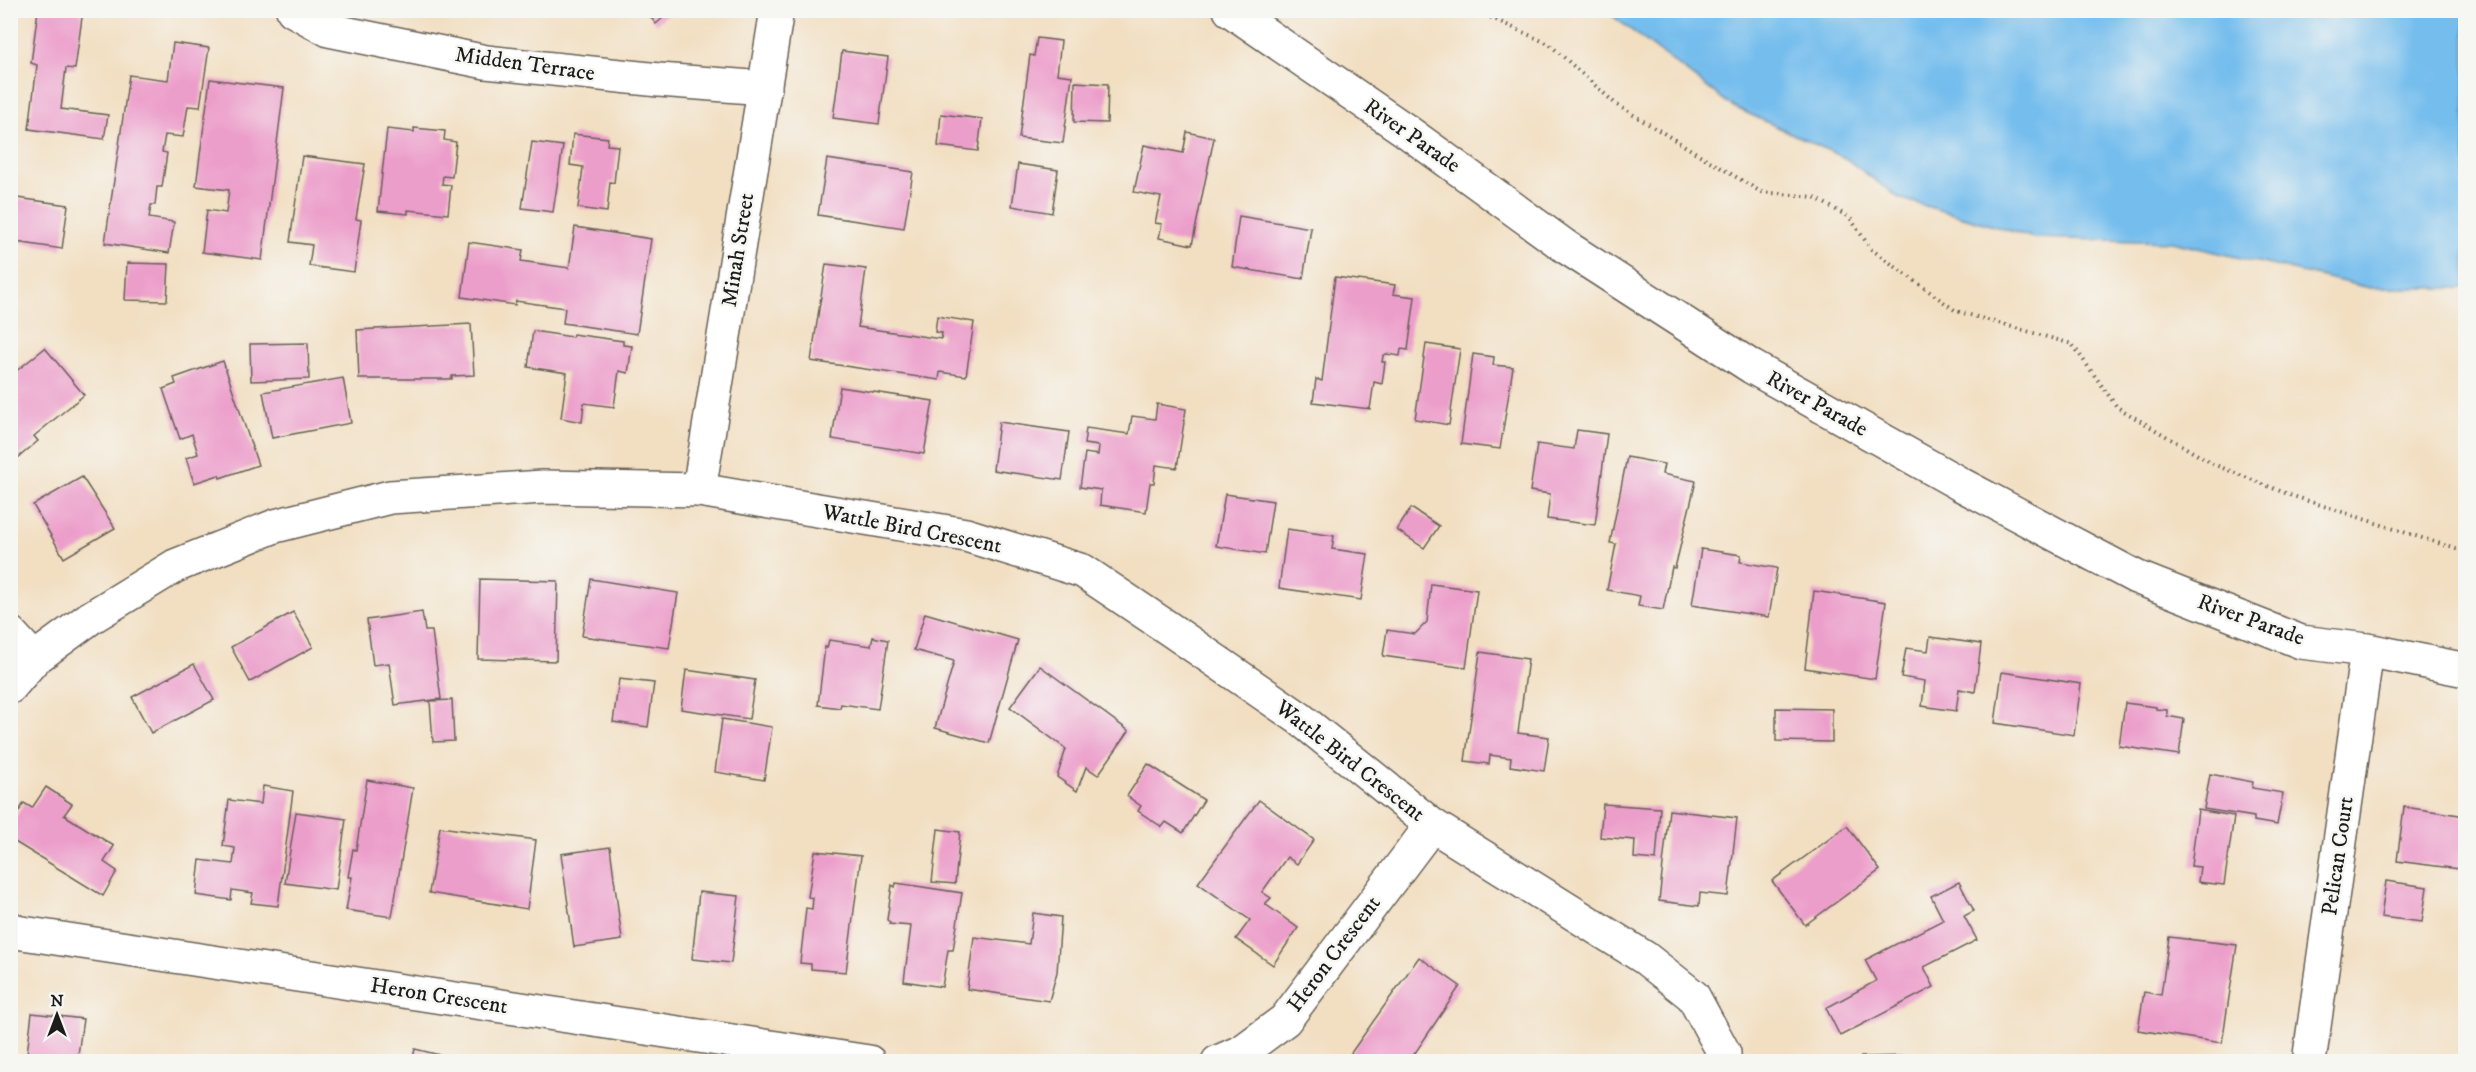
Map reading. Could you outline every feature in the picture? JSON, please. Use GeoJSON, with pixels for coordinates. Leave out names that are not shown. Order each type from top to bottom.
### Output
{"type":"FeatureCollection","features":[{"type":"Feature","properties":{"kind":"street","name":"Midden Terrace"},"geometry":{"type":"LineString","coordinates":[[293,10],[328,30],[486,62],[659,81],[765,88]]}},
{"type":"Feature","properties":{"kind":"street","name":"Minah Street"},"geometry":{"type":"LineString","coordinates":[[699,490],[777,10]]}},
{"type":"Feature","properties":{"kind":"street","name":"River Parade"},"geometry":{"type":"LineString","coordinates":[[1230,10],[1405,130],[1566,247],[1752,367],[1912,457],[2136,577],[2301,642],[2367,650],[2466,670]]}},
{"type":"Feature","properties":{"kind":"street","name":"Wattle Bird Crescent"},"geometry":{"type":"LineString","coordinates":[[10,687],[34,659],[90,618],[175,566],[274,526],[390,497],[543,487],[699,490],[966,535],[1083,571],[1299,718],[1432,825],[1645,958],[1693,996],[1724,1053],[1724,1062]]}},
{"type":"Feature","properties":{"kind":"street"},"geometry":{"type":"LineString","coordinates":[[10,633],[34,659]]}},
{"type":"Feature","properties":{"kind":"street","name":"Pelican Court"},"geometry":{"type":"LineString","coordinates":[[2309,1062],[2367,650]]}},
{"type":"Feature","properties":{"kind":"street","name":"Heron Crescent"},"geometry":{"type":"LineString","coordinates":[[1218,1062],[1243,1051],[1285,1020],[1432,825]]}},
{"type":"Feature","properties":{"kind":"street","name":"Heron Crescent"},"geometry":{"type":"LineString","coordinates":[[10,928],[16,932],[869,1062]]}},
{"type":"Feature","properties":{"kind":"path"},"geometry":{"type":"LineString","coordinates":[[1474,10],[1549,44],[1617,105],[1761,192],[1814,197],[1850,218],[1870,249],[1956,311],[2072,344],[2117,408],[2213,464],[2290,495],[2456,549],[2466,550]]}},
{"type":"Feature","properties":{"kind":"water"},"geometry":{"type":"Polygon","coordinates":[[[1606,11],[2465,11],[2465,288],[2370,288],[2172,242],[2034,238],[1899,198],[1845,158],[1732,106],[1606,11]]]}},
{"type":"Feature","properties":{"kind":"building"},"geometry":{"type":"Polygon","coordinates":[[[38,10],[83,10],[75,69],[66,68],[61,109],[108,115],[104,139],[29,129],[37,65],[31,63],[38,10]]]}},
{"type":"Feature","properties":{"kind":"building"},"geometry":{"type":"Polygon","coordinates":[[[645,10],[672,10],[656,24],[645,10]]]}},
{"type":"Feature","properties":{"kind":"building"},"geometry":{"type":"Polygon","coordinates":[[[1037,38],[1061,41],[1057,74],[1072,76],[1063,143],[1019,138],[1030,55],[1034,56],[1037,38]]]}},
{"type":"Feature","properties":{"kind":"building"},"geometry":{"type":"Polygon","coordinates":[[[173,43],[209,48],[200,107],[188,106],[183,137],[165,135],[162,152],[167,153],[162,187],[157,187],[155,205],[151,205],[149,218],[174,222],[169,253],[105,243],[129,75],[168,80],[173,43]]]}},
{"type":"Feature","properties":{"kind":"building"},"geometry":{"type":"Polygon","coordinates":[[[842,51],[888,57],[879,124],[833,118],[842,51]]]}},
{"type":"Feature","properties":{"kind":"building"},"geometry":{"type":"Polygon","coordinates":[[[210,79],[284,88],[262,260],[202,252],[207,210],[226,213],[229,190],[196,186],[210,79]]]}},
{"type":"Feature","properties":{"kind":"building"},"geometry":{"type":"Polygon","coordinates":[[[1075,82],[1108,84],[1107,123],[1074,122],[1075,82]]]}},
{"type":"Feature","properties":{"kind":"building"},"geometry":{"type":"Polygon","coordinates":[[[941,114],[982,119],[978,151],[938,146],[941,114]]]}},
{"type":"Feature","properties":{"kind":"building"},"geometry":{"type":"Polygon","coordinates":[[[414,128],[445,131],[444,140],[456,142],[452,177],[443,176],[442,184],[451,185],[448,214],[408,210],[408,214],[378,211],[387,129],[414,132],[414,128]]]}},
{"type":"Feature","properties":{"kind":"building"},"geometry":{"type":"Polygon","coordinates":[[[1187,132],[1214,138],[1192,245],[1159,238],[1162,224],[1155,223],[1161,197],[1134,192],[1144,145],[1183,153],[1187,132]]]}},
{"type":"Feature","properties":{"kind":"building"},"geometry":{"type":"Polygon","coordinates":[[[573,134],[608,138],[607,145],[618,146],[614,183],[610,182],[607,212],[578,208],[583,167],[570,165],[573,134]]]}},
{"type":"Feature","properties":{"kind":"building"},"geometry":{"type":"Polygon","coordinates":[[[532,142],[563,146],[553,212],[522,208],[532,142]]]}},
{"type":"Feature","properties":{"kind":"building"},"geometry":{"type":"Polygon","coordinates":[[[302,156],[365,164],[356,219],[361,220],[354,272],[309,266],[312,245],[290,242],[302,156]]]}},
{"type":"Feature","properties":{"kind":"building"},"geometry":{"type":"Polygon","coordinates":[[[827,159],[913,172],[904,228],[818,215],[827,159]]]}},
{"type":"Feature","properties":{"kind":"building"},"geometry":{"type":"Polygon","coordinates":[[[1018,164],[1058,170],[1052,213],[1012,206],[1018,164]]]}},
{"type":"Feature","properties":{"kind":"building"},"geometry":{"type":"Polygon","coordinates":[[[10,197],[68,205],[62,249],[10,241],[10,197]]]}},
{"type":"Feature","properties":{"kind":"building"},"geometry":{"type":"Polygon","coordinates":[[[1239,216],[1311,228],[1303,279],[1232,267],[1239,216]]]}},
{"type":"Feature","properties":{"kind":"building"},"geometry":{"type":"Polygon","coordinates":[[[575,227],[651,239],[637,334],[563,323],[565,308],[516,301],[515,305],[462,297],[469,242],[523,250],[521,261],[569,268],[575,227]]]}},
{"type":"Feature","properties":{"kind":"building"},"geometry":{"type":"Polygon","coordinates":[[[127,263],[169,264],[167,301],[125,300],[127,263]]]}},
{"type":"Feature","properties":{"kind":"building"},"geometry":{"type":"Polygon","coordinates":[[[826,264],[866,269],[858,327],[941,339],[942,333],[935,332],[937,316],[974,322],[966,376],[940,372],[939,380],[811,361],[826,264]]]}},
{"type":"Feature","properties":{"kind":"building"},"geometry":{"type":"Polygon","coordinates":[[[1335,277],[1395,285],[1393,294],[1415,297],[1408,350],[1401,349],[1400,356],[1386,354],[1383,356],[1382,362],[1385,362],[1382,384],[1374,382],[1370,409],[1313,402],[1316,379],[1322,381],[1335,277]]]}},
{"type":"Feature","properties":{"kind":"building"},"geometry":{"type":"Polygon","coordinates":[[[471,324],[474,375],[452,376],[452,379],[359,379],[357,330],[471,324]]]}},
{"type":"Feature","properties":{"kind":"building"},"geometry":{"type":"Polygon","coordinates":[[[533,331],[623,341],[623,345],[632,346],[628,373],[619,371],[614,407],[584,403],[582,422],[561,418],[567,373],[528,367],[533,331]]]}},
{"type":"Feature","properties":{"kind":"building"},"geometry":{"type":"Polygon","coordinates":[[[308,343],[309,379],[251,381],[250,344],[308,343]]]}},
{"type":"Feature","properties":{"kind":"building"},"geometry":{"type":"Polygon","coordinates":[[[1426,344],[1460,349],[1449,425],[1415,419],[1426,344]]]}},
{"type":"Feature","properties":{"kind":"building"},"geometry":{"type":"Polygon","coordinates":[[[45,348],[84,395],[34,436],[38,441],[13,462],[10,460],[10,376],[45,348]]]}},
{"type":"Feature","properties":{"kind":"building"},"geometry":{"type":"Polygon","coordinates":[[[1473,354],[1494,357],[1493,365],[1513,367],[1500,449],[1461,444],[1473,354]]]}},
{"type":"Feature","properties":{"kind":"building"},"geometry":{"type":"Polygon","coordinates":[[[223,361],[258,465],[220,478],[219,475],[194,483],[186,458],[198,454],[192,434],[180,439],[163,389],[176,384],[174,378],[223,361]]]}},
{"type":"Feature","properties":{"kind":"building"},"geometry":{"type":"Polygon","coordinates":[[[343,378],[351,423],[272,438],[263,392],[343,378]]]}},
{"type":"Feature","properties":{"kind":"building"},"geometry":{"type":"Polygon","coordinates":[[[840,387],[933,401],[924,454],[832,439],[840,387]]]}},
{"type":"Feature","properties":{"kind":"building"},"geometry":{"type":"Polygon","coordinates":[[[1157,404],[1186,409],[1177,468],[1156,465],[1154,483],[1150,483],[1146,512],[1100,505],[1101,490],[1080,487],[1085,453],[1098,455],[1099,446],[1084,444],[1086,428],[1129,434],[1132,416],[1155,419],[1157,404]]]}},
{"type":"Feature","properties":{"kind":"building"},"geometry":{"type":"Polygon","coordinates":[[[999,422],[1069,432],[1062,480],[993,470],[999,422]]]}},
{"type":"Feature","properties":{"kind":"building"},"geometry":{"type":"Polygon","coordinates":[[[1577,430],[1607,434],[1595,525],[1547,519],[1550,494],[1530,491],[1537,444],[1574,449],[1577,430]]]}},
{"type":"Feature","properties":{"kind":"building"},"geometry":{"type":"Polygon","coordinates":[[[1627,457],[1664,464],[1662,474],[1696,481],[1675,568],[1672,567],[1663,610],[1638,606],[1640,596],[1607,590],[1616,544],[1610,543],[1627,457]]]}},
{"type":"Feature","properties":{"kind":"building"},"geometry":{"type":"Polygon","coordinates":[[[82,477],[115,528],[64,558],[33,505],[82,477]]]}},
{"type":"Feature","properties":{"kind":"building"},"geometry":{"type":"Polygon","coordinates":[[[1225,494],[1273,501],[1265,554],[1216,546],[1225,494]]]}},
{"type":"Feature","properties":{"kind":"building"},"geometry":{"type":"Polygon","coordinates":[[[1411,508],[1439,526],[1424,548],[1397,530],[1411,508]]]}},
{"type":"Feature","properties":{"kind":"building"},"geometry":{"type":"Polygon","coordinates":[[[1287,529],[1334,536],[1332,549],[1368,554],[1361,600],[1279,588],[1287,529]]]}},
{"type":"Feature","properties":{"kind":"building"},"geometry":{"type":"Polygon","coordinates":[[[1701,549],[1741,555],[1740,562],[1777,568],[1769,617],[1692,605],[1701,549]]]}},
{"type":"Feature","properties":{"kind":"building"},"geometry":{"type":"Polygon","coordinates":[[[480,579],[558,581],[556,661],[478,659],[480,579]]]}},
{"type":"Feature","properties":{"kind":"building"},"geometry":{"type":"Polygon","coordinates":[[[591,579],[678,593],[669,648],[582,636],[591,579]]]}},
{"type":"Feature","properties":{"kind":"building"},"geometry":{"type":"Polygon","coordinates":[[[1431,584],[1477,590],[1466,668],[1383,656],[1387,630],[1415,634],[1427,622],[1431,584]]]}},
{"type":"Feature","properties":{"kind":"building"},"geometry":{"type":"Polygon","coordinates":[[[1814,591],[1886,602],[1875,679],[1805,668],[1814,591]]]}},
{"type":"Feature","properties":{"kind":"building"},"geometry":{"type":"Polygon","coordinates":[[[293,612],[313,647],[250,682],[231,647],[293,612]]]}},
{"type":"Feature","properties":{"kind":"building"},"geometry":{"type":"Polygon","coordinates":[[[422,612],[425,631],[432,631],[441,699],[395,705],[389,663],[373,665],[367,620],[422,612]]]}},
{"type":"Feature","properties":{"kind":"building"},"geometry":{"type":"Polygon","coordinates":[[[925,613],[1018,640],[989,743],[935,728],[954,661],[914,650],[925,613]]]}},
{"type":"Feature","properties":{"kind":"building"},"geometry":{"type":"Polygon","coordinates":[[[873,637],[888,640],[878,709],[841,704],[840,708],[818,705],[825,647],[827,648],[829,640],[871,646],[873,637]]]}},
{"type":"Feature","properties":{"kind":"building"},"geometry":{"type":"Polygon","coordinates":[[[1930,637],[1981,644],[1975,692],[1959,689],[1956,711],[1922,706],[1925,681],[1901,677],[1906,648],[1928,651],[1930,637]]]}},
{"type":"Feature","properties":{"kind":"building"},"geometry":{"type":"Polygon","coordinates":[[[1480,652],[1528,659],[1518,733],[1549,737],[1544,771],[1510,766],[1511,758],[1490,755],[1489,764],[1465,761],[1480,652]]]}},
{"type":"Feature","properties":{"kind":"building"},"geometry":{"type":"Polygon","coordinates":[[[194,664],[214,700],[151,733],[132,697],[194,664]]]}},
{"type":"Feature","properties":{"kind":"building"},"geometry":{"type":"Polygon","coordinates":[[[1040,666],[1129,731],[1098,775],[1086,767],[1077,791],[1057,777],[1066,749],[1010,707],[1040,666]]]}},
{"type":"Feature","properties":{"kind":"building"},"geometry":{"type":"Polygon","coordinates":[[[686,670],[755,680],[749,719],[681,709],[686,670]]]}},
{"type":"Feature","properties":{"kind":"building"},"geometry":{"type":"Polygon","coordinates":[[[2002,672],[2081,684],[2074,735],[1995,723],[2002,672]]]}},
{"type":"Feature","properties":{"kind":"building"},"geometry":{"type":"Polygon","coordinates":[[[619,679],[654,683],[648,727],[613,722],[619,679]]]}},
{"type":"Feature","properties":{"kind":"building"},"geometry":{"type":"Polygon","coordinates":[[[452,700],[454,741],[433,742],[430,701],[452,700]]]}},
{"type":"Feature","properties":{"kind":"building"},"geometry":{"type":"Polygon","coordinates":[[[2125,703],[2156,707],[2156,709],[2167,710],[2167,716],[2184,719],[2179,755],[2119,746],[2125,703]]]}},
{"type":"Feature","properties":{"kind":"building"},"geometry":{"type":"Polygon","coordinates":[[[1776,708],[1832,709],[1832,742],[1776,741],[1776,708]]]}},
{"type":"Feature","properties":{"kind":"building"},"geometry":{"type":"Polygon","coordinates":[[[722,719],[772,727],[764,780],[715,772],[722,719]]]}},
{"type":"Feature","properties":{"kind":"building"},"geometry":{"type":"Polygon","coordinates":[[[1148,764],[1204,800],[1183,833],[1166,822],[1162,827],[1138,811],[1141,806],[1127,796],[1148,764]]]}},
{"type":"Feature","properties":{"kind":"building"},"geometry":{"type":"Polygon","coordinates":[[[2210,774],[2253,782],[2252,788],[2283,793],[2277,825],[2254,821],[2254,817],[2204,809],[2210,774]]]}},
{"type":"Feature","properties":{"kind":"building"},"geometry":{"type":"Polygon","coordinates":[[[367,780],[413,788],[392,917],[346,910],[352,877],[348,877],[353,849],[356,850],[367,780]]]}},
{"type":"Feature","properties":{"kind":"building"},"geometry":{"type":"Polygon","coordinates":[[[263,786],[293,791],[278,906],[251,903],[253,893],[232,890],[231,900],[196,895],[200,860],[233,864],[235,848],[223,846],[229,800],[261,804],[263,786]]]}},
{"type":"Feature","properties":{"kind":"building"},"geometry":{"type":"Polygon","coordinates":[[[46,787],[72,804],[64,815],[114,846],[104,862],[117,871],[103,896],[10,839],[10,826],[24,803],[32,808],[46,787]]]}},
{"type":"Feature","properties":{"kind":"building"},"geometry":{"type":"Polygon","coordinates":[[[1259,800],[1314,840],[1297,864],[1287,857],[1262,892],[1271,898],[1265,904],[1298,928],[1273,965],[1236,939],[1250,920],[1198,883],[1259,800]]]}},
{"type":"Feature","properties":{"kind":"building"},"geometry":{"type":"Polygon","coordinates":[[[1603,804],[1660,808],[1656,860],[1634,858],[1635,840],[1600,837],[1603,804]]]}},
{"type":"Feature","properties":{"kind":"building"},"geometry":{"type":"Polygon","coordinates":[[[2404,807],[2466,816],[2459,869],[2397,861],[2404,807]]]}},
{"type":"Feature","properties":{"kind":"building"},"geometry":{"type":"Polygon","coordinates":[[[1669,810],[1737,818],[1728,896],[1700,893],[1699,906],[1659,901],[1669,810]]]}},
{"type":"Feature","properties":{"kind":"building"},"geometry":{"type":"Polygon","coordinates":[[[2198,810],[2234,816],[2224,885],[2198,882],[2200,867],[2191,866],[2198,810]]]}},
{"type":"Feature","properties":{"kind":"building"},"geometry":{"type":"Polygon","coordinates":[[[296,812],[346,819],[336,890],[285,883],[296,812]]]}},
{"type":"Feature","properties":{"kind":"building"},"geometry":{"type":"Polygon","coordinates":[[[1847,826],[1880,870],[1805,925],[1772,881],[1847,826]]]}},
{"type":"Feature","properties":{"kind":"building"},"geometry":{"type":"Polygon","coordinates":[[[440,827],[536,840],[527,909],[429,893],[440,827]]]}},
{"type":"Feature","properties":{"kind":"building"},"geometry":{"type":"Polygon","coordinates":[[[938,829],[960,832],[955,884],[932,882],[938,829]]]}},
{"type":"Feature","properties":{"kind":"building"},"geometry":{"type":"Polygon","coordinates":[[[610,847],[622,940],[574,947],[561,854],[610,847]]]}},
{"type":"Feature","properties":{"kind":"building"},"geometry":{"type":"Polygon","coordinates":[[[815,851],[861,856],[846,972],[811,969],[811,964],[800,963],[806,908],[812,909],[813,898],[808,897],[815,851]]]}},
{"type":"Feature","properties":{"kind":"building"},"geometry":{"type":"Polygon","coordinates":[[[2386,881],[2427,887],[2422,922],[2381,917],[2386,881]]]}},
{"type":"Feature","properties":{"kind":"building"},"geometry":{"type":"Polygon","coordinates":[[[1959,882],[1974,911],[1964,916],[1977,940],[1924,967],[1934,987],[1840,1036],[1826,1008],[1876,981],[1865,960],[1943,920],[1931,896],[1959,882]]]}},
{"type":"Feature","properties":{"kind":"building"},"geometry":{"type":"Polygon","coordinates":[[[896,883],[962,893],[953,950],[948,950],[942,987],[904,981],[911,926],[889,924],[887,920],[892,885],[895,887],[896,883]]]}},
{"type":"Feature","properties":{"kind":"building"},"geometry":{"type":"Polygon","coordinates":[[[699,892],[739,896],[731,963],[692,959],[699,892]]]}},
{"type":"Feature","properties":{"kind":"building"},"geometry":{"type":"Polygon","coordinates":[[[1033,913],[1061,917],[1057,972],[1049,1001],[967,989],[974,937],[1029,944],[1033,913]]]}},
{"type":"Feature","properties":{"kind":"building"},"geometry":{"type":"Polygon","coordinates":[[[2169,937],[2237,945],[2222,1043],[2138,1030],[2144,992],[2161,995],[2169,937]]]}},
{"type":"Feature","properties":{"kind":"building"},"geometry":{"type":"Polygon","coordinates":[[[1419,957],[1460,986],[1409,1062],[1354,1062],[1348,1057],[1419,957]]]}},
{"type":"Feature","properties":{"kind":"building"},"geometry":{"type":"Polygon","coordinates":[[[32,1013],[83,1019],[77,1062],[26,1062],[32,1013]]]}},
{"type":"Feature","properties":{"kind":"building"},"geometry":{"type":"Polygon","coordinates":[[[415,1049],[448,1057],[446,1062],[412,1062],[415,1049]]]}},
{"type":"Feature","properties":{"kind":"building"},"geometry":{"type":"Polygon","coordinates":[[[1913,1056],[1913,1062],[1861,1062],[1861,1057],[1913,1056]]]}}]}
